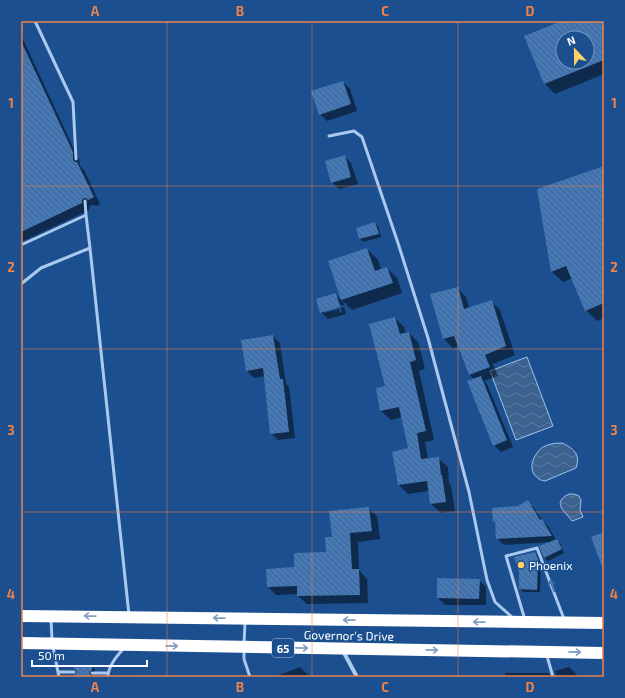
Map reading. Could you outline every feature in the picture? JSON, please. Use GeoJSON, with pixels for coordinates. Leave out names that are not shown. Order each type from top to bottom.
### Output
{"type":"FeatureCollection","features":[{"type":"Feature","properties":{"kind":"highway","name":"Governor's Drive"},"geometry":{"type":"LineString","coordinates":[[21,616],[604,624]]}},
{"type":"Feature","properties":{"kind":"highway","name":"Governor's Drive"},"geometry":{"type":"LineString","coordinates":[[21,643],[604,652]]}},
{"type":"Feature","properties":{"kind":"street"},"geometry":{"type":"LineString","coordinates":[[342,648],[357,677]]}},
{"type":"Feature","properties":{"kind":"lane"},"geometry":{"type":"LineString","coordinates":[[35,21],[73,102],[76,159]]}},
{"type":"Feature","properties":{"kind":"lane"},"geometry":{"type":"LineString","coordinates":[[329,136],[354,131],[362,137],[428,338],[469,492],[487,580],[495,602],[522,622]]}},
{"type":"Feature","properties":{"kind":"lane"},"geometry":{"type":"LineString","coordinates":[[85,201],[129,617]]}},
{"type":"Feature","properties":{"kind":"lane"},"geometry":{"type":"LineString","coordinates":[[21,245],[86,215]]}},
{"type":"Feature","properties":{"kind":"lane"},"geometry":{"type":"LineString","coordinates":[[21,284],[41,268],[90,248]]}},
{"type":"Feature","properties":{"kind":"lane"},"geometry":{"type":"LineString","coordinates":[[522,622],[506,556],[537,548],[566,623]]}},
{"type":"Feature","properties":{"kind":"lane"},"geometry":{"type":"LineString","coordinates":[[50,616],[59,677]]}},
{"type":"Feature","properties":{"kind":"lane"},"geometry":{"type":"LineString","coordinates":[[245,618],[244,659],[250,677]]}},
{"type":"Feature","properties":{"kind":"lane"},"geometry":{"type":"LineString","coordinates":[[92,673],[108,675],[115,658],[126,645]]}},
{"type":"Feature","properties":{"kind":"lane"},"geometry":{"type":"LineString","coordinates":[[546,652],[553,677]]}},
{"type":"Feature","properties":{"kind":"lane"},"geometry":{"type":"LineString","coordinates":[[58,672],[74,672]]}},
{"type":"Feature","properties":{"kind":"water"},"geometry":{"type":"Polygon","coordinates":[[[527,357],[553,426],[516,440],[490,371],[527,357]]]}},
{"type":"Feature","properties":{"kind":"water"},"geometry":{"type":"Polygon","coordinates":[[[562,443],[573,449],[577,455],[576,468],[545,481],[539,479],[535,476],[532,467],[536,454],[545,446],[562,443]]]}},
{"type":"Feature","properties":{"kind":"water"},"geometry":{"type":"Polygon","coordinates":[[[569,494],[579,496],[581,500],[580,510],[583,517],[572,521],[560,504],[564,497],[569,494]]]}},
{"type":"Feature","properties":{"kind":"building"},"geometry":{"type":"Polygon","coordinates":[[[562,21],[604,21],[604,60],[595,64],[595,30],[555,30],[555,70],[579,70],[544,84],[524,36],[562,21]]]}},
{"type":"Feature","properties":{"kind":"building"},"geometry":{"type":"Polygon","coordinates":[[[21,41],[73,152],[73,160],[77,162],[94,197],[88,200],[84,198],[82,203],[21,232],[21,41]]]}},
{"type":"Feature","properties":{"kind":"building"},"geometry":{"type":"Polygon","coordinates":[[[343,81],[351,104],[319,115],[311,91],[343,81]]]}},
{"type":"Feature","properties":{"kind":"building"},"geometry":{"type":"Polygon","coordinates":[[[345,155],[351,177],[331,183],[325,161],[345,155]]]}},
{"type":"Feature","properties":{"kind":"building"},"geometry":{"type":"Polygon","coordinates":[[[604,166],[604,303],[585,311],[566,266],[551,272],[537,189],[604,166]]]}},
{"type":"Feature","properties":{"kind":"building"},"geometry":{"type":"Polygon","coordinates":[[[375,222],[379,234],[359,239],[356,228],[375,222]]]}},
{"type":"Feature","properties":{"kind":"building"},"geometry":{"type":"Polygon","coordinates":[[[367,248],[375,271],[387,267],[393,283],[341,300],[328,261],[367,248]]]}},
{"type":"Feature","properties":{"kind":"building"},"geometry":{"type":"Polygon","coordinates":[[[458,287],[464,309],[492,300],[506,346],[485,355],[490,367],[469,375],[454,336],[443,339],[430,294],[458,287]]]}},
{"type":"Feature","properties":{"kind":"building"},"geometry":{"type":"Polygon","coordinates":[[[336,293],[340,307],[320,313],[316,299],[336,293]]]}},
{"type":"Feature","properties":{"kind":"building"},"geometry":{"type":"Polygon","coordinates":[[[395,317],[400,334],[409,332],[416,360],[410,362],[426,431],[417,433],[421,459],[439,457],[446,502],[430,504],[427,481],[398,485],[392,452],[408,448],[399,407],[380,411],[376,388],[385,386],[369,324],[395,317]]]}},
{"type":"Feature","properties":{"kind":"building"},"geometry":{"type":"Polygon","coordinates":[[[273,335],[280,379],[283,379],[289,432],[270,434],[263,368],[246,371],[241,340],[273,335]]]}},
{"type":"Feature","properties":{"kind":"building"},"geometry":{"type":"Polygon","coordinates":[[[481,376],[507,440],[493,446],[467,381],[481,376]]]}},
{"type":"Feature","properties":{"kind":"building"},"geometry":{"type":"Polygon","coordinates":[[[528,500],[552,536],[496,539],[495,521],[493,522],[492,508],[518,506],[528,500]]]}},
{"type":"Feature","properties":{"kind":"building"},"geometry":{"type":"Polygon","coordinates":[[[369,507],[372,531],[350,533],[352,569],[359,569],[360,595],[297,596],[297,586],[267,587],[266,569],[294,567],[294,553],[326,552],[325,537],[332,537],[329,511],[369,507]]]}},
{"type":"Feature","properties":{"kind":"building"},"geometry":{"type":"Polygon","coordinates":[[[604,532],[604,568],[603,569],[591,537],[604,532]]]}},
{"type":"Feature","properties":{"kind":"building"},"geometry":{"type":"Polygon","coordinates":[[[557,539],[562,549],[544,558],[539,546],[557,539]]]}},
{"type":"Feature","properties":{"kind":"building"},"geometry":{"type":"Polygon","coordinates":[[[535,552],[539,561],[537,590],[519,589],[519,572],[514,557],[535,552]]]}},
{"type":"Feature","properties":{"kind":"building"},"geometry":{"type":"Polygon","coordinates":[[[437,578],[480,579],[479,599],[437,598],[437,578]]]}},
{"type":"Feature","properties":{"kind":"building"},"geometry":{"type":"Polygon","coordinates":[[[74,665],[92,665],[92,670],[89,673],[92,677],[74,677],[77,672],[74,669],[74,665]]]}},
{"type":"Feature","properties":{"kind":"place","name":"Phoenix"},"geometry":{"type":"Point","coordinates":[521,565]}}]}
